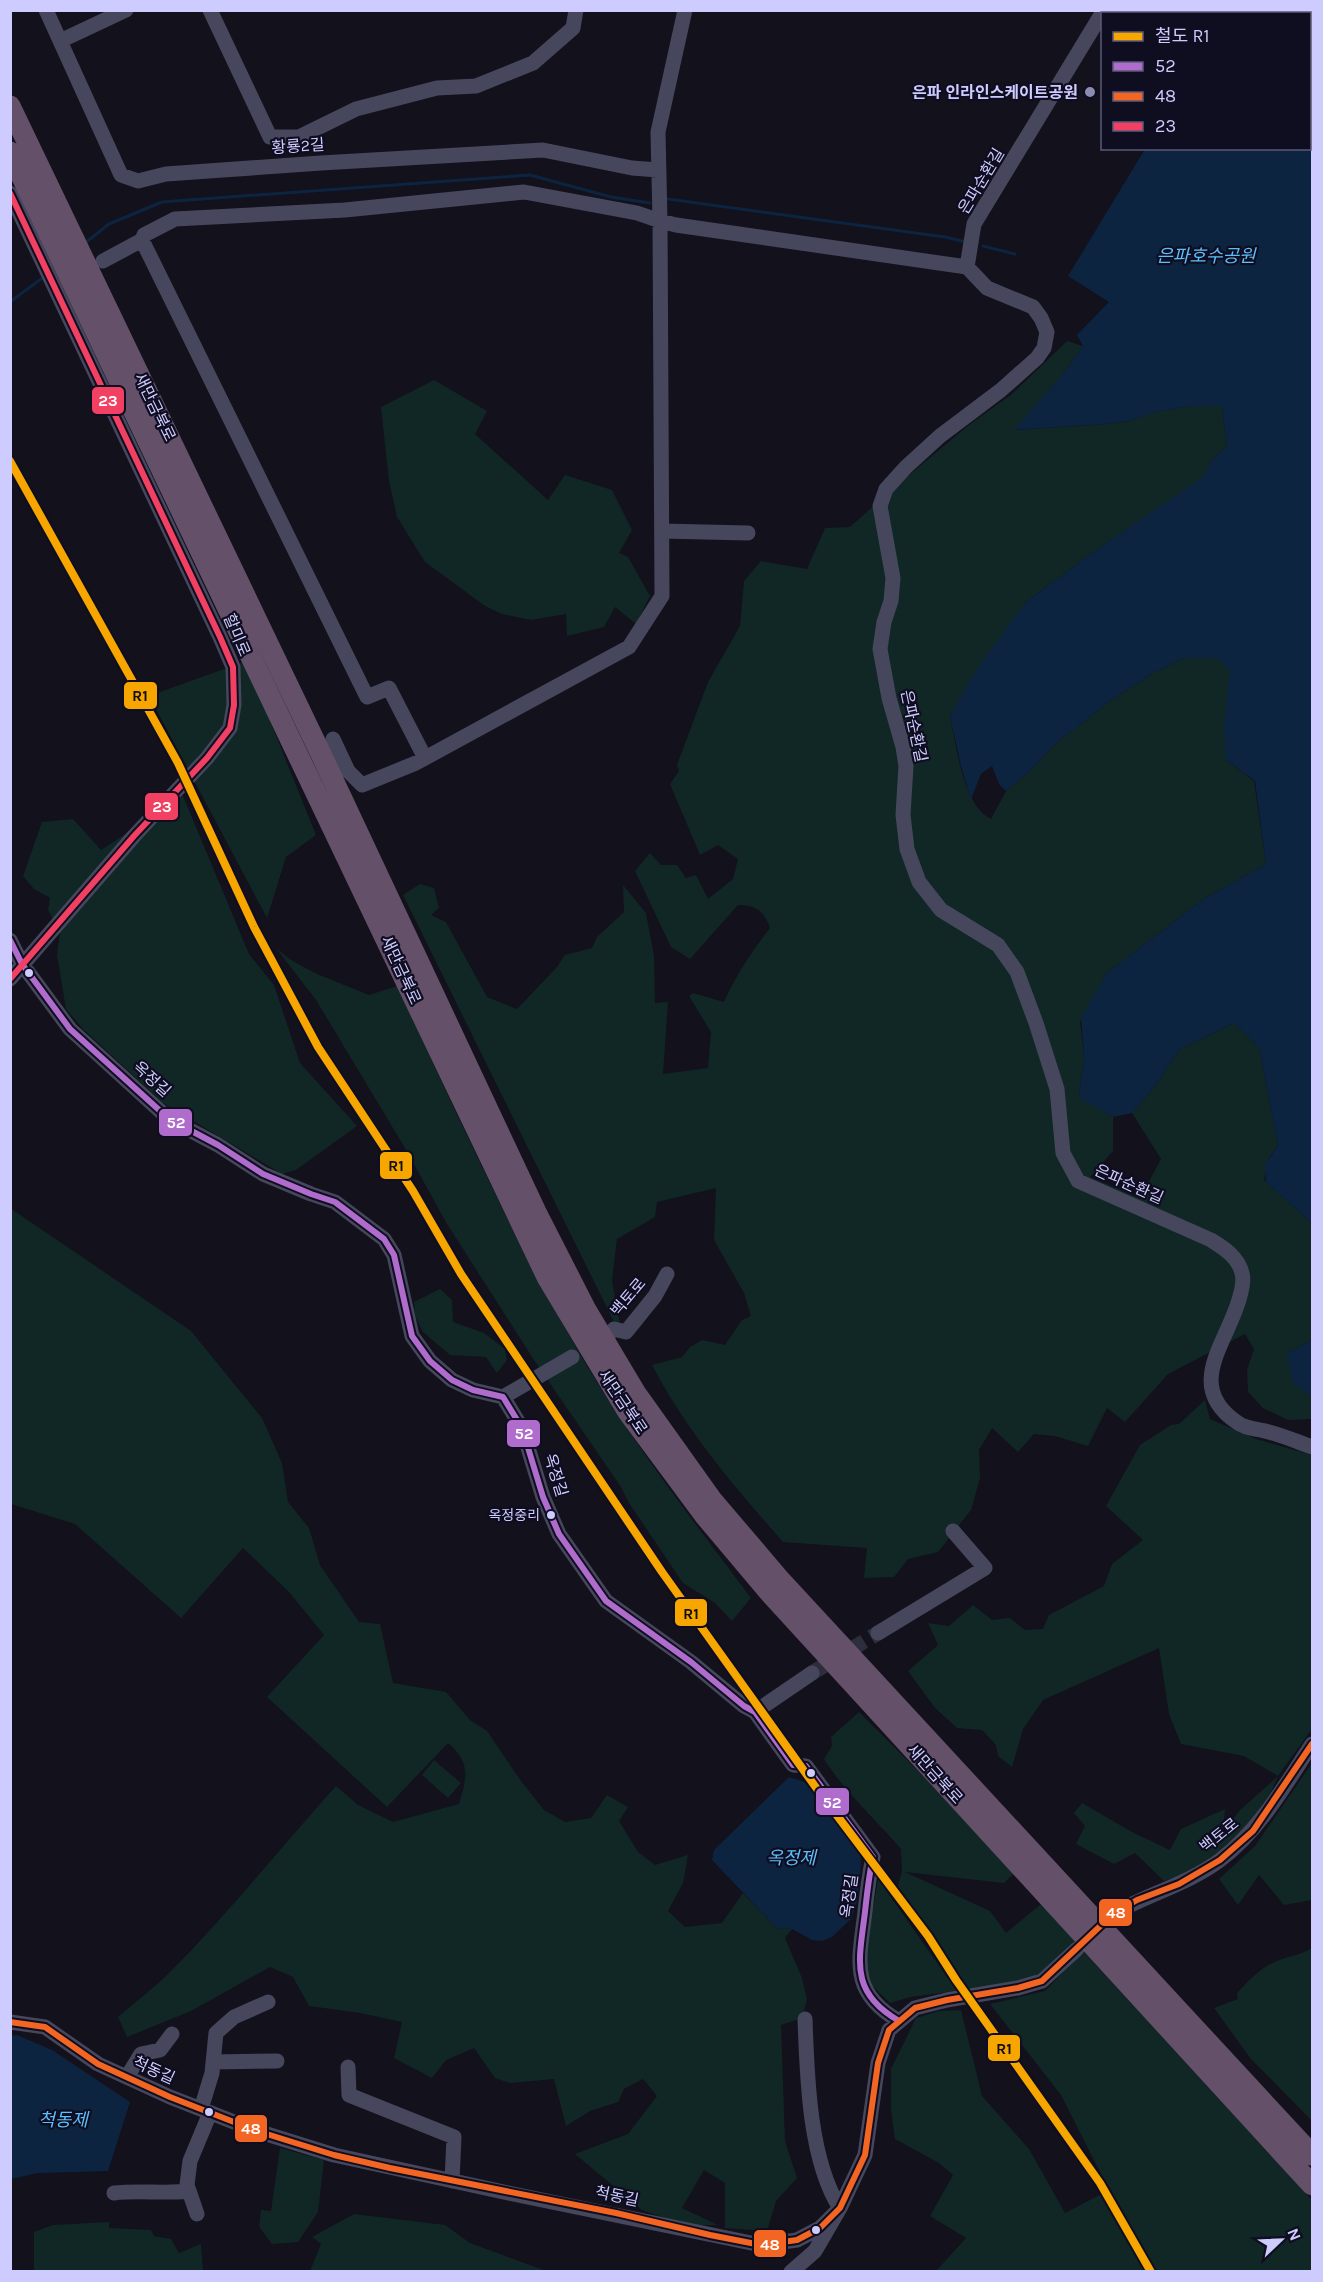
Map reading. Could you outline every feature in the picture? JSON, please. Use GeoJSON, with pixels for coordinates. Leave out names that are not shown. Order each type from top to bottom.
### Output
{"type":"FeatureCollection","features":[{"type":"Feature","properties":{"kind":"highway"},"geometry":{"type":"LineString","coordinates":[[10,93],[48,185]]}},
{"type":"Feature","properties":{"kind":"highway","name":"새만금북로"},"geometry":{"type":"LineString","coordinates":[[10,106],[48,185],[50,234]]}},
{"type":"Feature","properties":{"kind":"highway","name":"새만금북로"},"geometry":{"type":"LineString","coordinates":[[10,152],[50,234],[81,277],[290,713],[318,751],[536,1212],[586,1310],[635,1392],[712,1500],[781,1581],[1115,1955]]}},
{"type":"Feature","properties":{"kind":"highway"},"geometry":{"type":"LineString","coordinates":[[1115,1955],[1312,2155]]}},
{"type":"Feature","properties":{"kind":"highway"},"geometry":{"type":"LineString","coordinates":[[1115,1955],[1312,2185]]}},
{"type":"Feature","properties":{"kind":"street","name":"황룡2길"},"geometry":{"type":"LineString","coordinates":[[46,10],[121,175],[138,181],[166,174],[340,161],[543,150],[632,168],[658,170]]}},
{"type":"Feature","properties":{"kind":"street"},"geometry":{"type":"LineString","coordinates":[[60,41],[126,10]]}},
{"type":"Feature","properties":{"kind":"street"},"geometry":{"type":"LineString","coordinates":[[210,10],[270,137],[299,137],[356,109],[437,88],[476,86],[533,63],[573,28],[576,10]]}},
{"type":"Feature","properties":{"kind":"street"},"geometry":{"type":"LineString","coordinates":[[318,751],[348,771],[362,785],[425,758],[629,647],[662,596],[658,132],[685,10]]}},
{"type":"Feature","properties":{"kind":"street","name":"은파순환길"},"geometry":{"type":"LineString","coordinates":[[1101,15],[975,224],[967,267],[987,288],[1033,307],[1047,332],[1044,348],[1001,390],[940,436],[906,467],[886,489],[880,506],[893,578],[891,601],[884,622],[880,649],[906,766],[903,816],[908,849],[919,882],[941,910],[998,945],[1017,972],[1057,1089],[1064,1154],[1078,1181],[1211,1240],[1226,1249],[1236,1260],[1242,1273],[1242,1287],[1237,1308],[1217,1349],[1209,1386],[1219,1405],[1239,1424],[1312,1447]]}},
{"type":"Feature","properties":{"kind":"street"},"geometry":{"type":"LineString","coordinates":[[81,277],[142,240],[144,235],[175,219],[345,210],[524,192],[637,213],[676,225],[967,267]]}},
{"type":"Feature","properties":{"kind":"street"},"geometry":{"type":"LineString","coordinates":[[10,193],[50,234]]}},
{"type":"Feature","properties":{"kind":"street","name":"할미로"},"geometry":{"type":"LineString","coordinates":[[10,979],[134,836],[207,758],[230,728],[234,705],[232,667],[81,277],[50,234]]}},
{"type":"Feature","properties":{"kind":"street"},"geometry":{"type":"LineString","coordinates":[[142,240],[367,697],[389,688],[425,758]]}},
{"type":"Feature","properties":{"kind":"street"},"geometry":{"type":"LineString","coordinates":[[662,531],[748,532]]}},
{"type":"Feature","properties":{"kind":"street","name":"옥정길"},"geometry":{"type":"LineString","coordinates":[[10,939],[22,964],[70,1029],[170,1119],[218,1144],[263,1174],[335,1202],[384,1239],[394,1255],[412,1336],[430,1361],[452,1380],[473,1390],[503,1397],[522,1428],[543,1497],[559,1534],[606,1601],[691,1662],[744,1706],[755,1712],[793,1765],[806,1766],[873,1857],[860,1942],[860,1967],[864,1987],[881,2010],[899,2021]]}},
{"type":"Feature","properties":{"kind":"street","name":"백토로"},"geometry":{"type":"LineString","coordinates":[[611,1332],[614,1329],[626,1332],[656,1296],[668,1274]]}},
{"type":"Feature","properties":{"kind":"street"},"geometry":{"type":"LineString","coordinates":[[503,1397],[572,1357]]}},
{"type":"Feature","properties":{"kind":"street"},"geometry":{"type":"LineString","coordinates":[[878,1633],[984,1568],[953,1532]]}},
{"type":"Feature","properties":{"kind":"street"},"geometry":{"type":"LineString","coordinates":[[755,1712],[812,1673]]}},
{"type":"Feature","properties":{"kind":"street","name":"백토로"},"geometry":{"type":"LineString","coordinates":[[1097,1935],[1137,1900],[1179,1884],[1220,1860],[1253,1830],[1312,1744]]}},
{"type":"Feature","properties":{"kind":"street","name":"척동길"},"geometry":{"type":"LineString","coordinates":[[10,2022],[45,2027],[98,2064],[127,2077],[257,2131],[334,2155],[761,2244],[797,2240],[820,2228],[840,2208],[865,2155],[878,2063],[889,2030],[915,2008],[1018,1988],[1042,1981],[1097,1935]]}},
{"type":"Feature","properties":{"kind":"street"},"geometry":{"type":"LineString","coordinates":[[197,2214],[186,2185],[190,2161],[206,2111],[216,2032],[234,2017],[268,2002]]}},
{"type":"Feature","properties":{"kind":"street"},"geometry":{"type":"LineString","coordinates":[[791,2271],[815,2251],[840,2208],[830,2192],[818,2155],[807,2064],[806,2019]]}},
{"type":"Feature","properties":{"kind":"street"},"geometry":{"type":"LineString","coordinates":[[127,2077],[141,2054],[160,2050],[172,2034]]}},
{"type":"Feature","properties":{"kind":"street"},"geometry":{"type":"LineString","coordinates":[[213,2062],[277,2061]]}},
{"type":"Feature","properties":{"kind":"street"},"geometry":{"type":"LineString","coordinates":[[348,2067],[349,2096],[454,2137],[452,2181]]}},
{"type":"Feature","properties":{"kind":"street"},"geometry":{"type":"LineString","coordinates":[[114,2193],[189,2191]]}},
{"type":"Feature","properties":{"kind":"green space"},"geometry":{"type":"Polygon","coordinates":[[[1067,341],[1083,346],[1066,370],[1015,430],[1106,424],[1129,421],[1153,412],[1191,406],[1222,406],[1227,447],[1213,458],[1204,477],[1092,553],[1025,603],[950,716],[958,757],[967,788],[981,812],[991,819],[1006,791],[1031,770],[1056,743],[1114,698],[1155,672],[1184,658],[1217,658],[1231,671],[1226,760],[1254,781],[1266,864],[1205,898],[1107,973],[1080,1022],[1084,1055],[1079,1097],[1113,1117],[1113,1151],[1090,1177],[1140,1198],[1161,1159],[1132,1113],[1155,1086],[1180,1049],[1234,1023],[1259,1047],[1278,1145],[1269,1158],[1264,1180],[1312,1223],[1312,1339],[1287,1354],[1312,1397],[1312,1419],[1288,1420],[1263,1408],[1248,1392],[1247,1370],[1254,1349],[1245,1334],[1168,1374],[1125,1422],[1107,1408],[1088,1446],[1055,1436],[1034,1434],[1018,1452],[992,1428],[979,1450],[980,1478],[971,1510],[938,1552],[908,1559],[894,1577],[864,1578],[867,1548],[783,1542],[696,1436],[652,1365],[682,1357],[690,1347],[702,1340],[725,1345],[742,1320],[751,1316],[744,1293],[714,1240],[716,1188],[657,1202],[655,1217],[617,1239],[612,1281],[620,1324],[614,1322],[403,895],[420,884],[434,888],[439,908],[431,915],[446,922],[487,997],[517,1009],[557,967],[565,955],[592,948],[597,937],[624,912],[623,885],[646,913],[654,956],[655,1003],[668,1002],[663,1074],[708,1068],[711,1032],[689,996],[693,993],[724,1002],[745,964],[770,928],[758,910],[738,905],[690,959],[671,947],[635,871],[650,853],[661,865],[677,865],[686,878],[696,875],[708,899],[733,879],[738,859],[718,845],[700,855],[670,784],[679,771],[677,765],[708,682],[740,626],[744,581],[761,561],[807,569],[825,528],[850,527],[969,425],[1012,394],[1067,341]]]}},
{"type":"Feature","properties":{"kind":"green space"},"geometry":{"type":"Polygon","coordinates":[[[434,380],[487,411],[475,434],[548,500],[565,475],[612,490],[632,530],[619,553],[628,557],[650,596],[636,624],[615,607],[604,627],[567,636],[566,614],[531,620],[502,614],[485,606],[425,562],[397,517],[389,481],[381,407],[434,380]]]}},
{"type":"Feature","properties":{"kind":"green space"},"geometry":{"type":"Polygon","coordinates":[[[246,661],[316,835],[286,857],[267,918],[149,696],[246,661]]]}},
{"type":"Feature","properties":{"kind":"green space"},"geometry":{"type":"Polygon","coordinates":[[[183,796],[249,954],[274,985],[300,1063],[357,1126],[296,1170],[282,1174],[163,1103],[83,1029],[66,1009],[57,955],[60,933],[48,910],[50,898],[34,889],[23,876],[42,822],[73,819],[101,850],[183,796]]]}},
{"type":"Feature","properties":{"kind":"green space"},"geometry":{"type":"Polygon","coordinates":[[[276,948],[291,960],[317,974],[369,995],[397,986],[503,1209],[572,1340],[635,1440],[751,1598],[732,1621],[715,1603],[683,1583],[534,1360],[447,1224],[405,1148],[316,1000],[276,948]]]}},
{"type":"Feature","properties":{"kind":"green space"},"geometry":{"type":"Polygon","coordinates":[[[10,1208],[191,1331],[262,1418],[282,1463],[288,1502],[309,1528],[320,1565],[359,1622],[380,1624],[393,1683],[446,1692],[470,1720],[487,1731],[544,1810],[565,1822],[591,1818],[607,1795],[628,1807],[619,1821],[638,1852],[655,1865],[688,1855],[683,1883],[668,1911],[685,1927],[722,1923],[743,1893],[777,1928],[792,1929],[785,1938],[802,1978],[807,1999],[802,2018],[781,2025],[785,2141],[797,2178],[776,2201],[767,2231],[725,2228],[725,2183],[704,2170],[682,2208],[718,2225],[683,2225],[642,2210],[575,2154],[628,2134],[657,2096],[643,2079],[624,2089],[618,2102],[590,2111],[566,2126],[554,2079],[510,2083],[495,2078],[474,2048],[446,2060],[432,2078],[394,2058],[402,2022],[309,2006],[293,1977],[270,1967],[191,2011],[127,2037],[118,2017],[164,1978],[192,1950],[336,1786],[358,1805],[393,1822],[459,1804],[465,1771],[461,1757],[448,1743],[387,1807],[267,1697],[324,1635],[289,1592],[243,1548],[181,1618],[75,1524],[11,1504],[10,1208]]]}},
{"type":"Feature","properties":{"kind":"green space"},"geometry":{"type":"Polygon","coordinates":[[[440,1289],[452,1300],[453,1322],[484,1333],[505,1349],[507,1360],[497,1373],[486,1357],[450,1355],[423,1332],[415,1316],[414,1302],[440,1289]]]}},
{"type":"Feature","properties":{"kind":"green space"},"geometry":{"type":"Polygon","coordinates":[[[1205,1400],[1210,1419],[1256,1439],[1312,1455],[1312,1729],[1278,1776],[1244,1756],[1181,1744],[1169,1714],[1159,1648],[1043,1700],[1023,1729],[1012,1767],[998,1756],[996,1745],[982,1730],[957,1728],[935,1708],[908,1671],[938,1645],[928,1623],[949,1626],[973,1605],[992,1620],[1010,1618],[1025,1630],[1043,1629],[1049,1615],[1104,1586],[1112,1564],[1143,1540],[1106,1506],[1140,1445],[1171,1425],[1179,1424],[1205,1400]]]}},
{"type":"Feature","properties":{"kind":"green space"},"geometry":{"type":"Polygon","coordinates":[[[859,1712],[1014,1873],[1004,1883],[905,1872],[990,1911],[1006,1933],[1041,1904],[1078,1944],[1039,1976],[970,1991],[898,1886],[902,1871],[901,1849],[851,1794],[824,1759],[832,1746],[831,1737],[859,1712]]]}},
{"type":"Feature","properties":{"kind":"green space"},"geometry":{"type":"Polygon","coordinates":[[[434,1760],[461,1783],[448,1798],[422,1775],[434,1760]]]}},
{"type":"Feature","properties":{"kind":"green space"},"geometry":{"type":"Polygon","coordinates":[[[1312,1763],[1312,1900],[1284,1905],[1259,1875],[1238,1905],[1219,1879],[1255,1846],[1312,1763]]]}},
{"type":"Feature","properties":{"kind":"green space"},"geometry":{"type":"Polygon","coordinates":[[[1278,1776],[1270,1795],[1249,1826],[1188,1873],[1164,1881],[1135,1853],[1114,1864],[1076,1844],[1085,1826],[1074,1813],[1082,1803],[1132,1832],[1170,1850],[1181,1829],[1225,1809],[1223,1833],[1239,1811],[1278,1776]]]}},
{"type":"Feature","properties":{"kind":"green space"},"geometry":{"type":"Polygon","coordinates":[[[878,1879],[957,1991],[910,1997],[890,2003],[868,1982],[865,1958],[878,1879]]]}},
{"type":"Feature","properties":{"kind":"green space"},"geometry":{"type":"Polygon","coordinates":[[[1312,1948],[1312,2121],[1251,2059],[1214,2008],[1238,1999],[1237,1993],[1265,1967],[1312,1948]]]}},
{"type":"Feature","properties":{"kind":"green space"},"geometry":{"type":"Polygon","coordinates":[[[1083,1951],[1312,2200],[1312,2271],[936,2271],[966,2238],[930,2216],[953,2175],[939,2163],[895,2139],[891,2110],[891,2069],[916,2018],[939,2011],[961,2010],[982,2096],[1029,2149],[1065,2213],[1109,2190],[1061,2095],[990,2004],[1045,1991],[1083,1951]]]}},
{"type":"Feature","properties":{"kind":"green space"},"geometry":{"type":"Polygon","coordinates":[[[280,2148],[324,2160],[318,2212],[298,2242],[272,2244],[259,2227],[261,2210],[271,2211],[280,2148]]]}},
{"type":"Feature","properties":{"kind":"green space"},"geometry":{"type":"Polygon","coordinates":[[[354,2214],[445,2225],[470,2243],[546,2271],[310,2271],[321,2244],[312,2237],[354,2214]]]}},
{"type":"Feature","properties":{"kind":"green space"},"geometry":{"type":"Polygon","coordinates":[[[109,2222],[109,2228],[151,2230],[154,2236],[171,2239],[179,2253],[201,2244],[203,2271],[34,2271],[34,2232],[53,2225],[109,2222]]]}},
{"type":"Feature","properties":{"kind":"water","name":"은파호수공원"},"geometry":{"type":"Polygon","coordinates":[[[1228,10],[1312,11],[1312,1223],[1266,1182],[1265,1165],[1278,1145],[1259,1047],[1234,1023],[1180,1049],[1155,1086],[1132,1113],[1113,1117],[1079,1098],[1084,1055],[1081,1018],[1107,973],[1205,898],[1266,864],[1255,781],[1226,760],[1224,726],[1230,671],[1217,658],[1184,658],[1155,672],[1114,698],[1056,743],[1031,770],[1006,791],[999,784],[992,766],[981,774],[971,799],[950,716],[977,669],[1025,603],[1092,553],[1203,477],[1213,458],[1227,447],[1222,406],[1191,406],[1154,412],[1129,421],[1106,424],[1014,430],[1066,370],[1083,346],[1077,335],[1109,302],[1068,276],[1144,150],[1311,150],[1311,12],[1227,12],[1228,10]]]}},
{"type":"Feature","properties":{"kind":"water"},"geometry":{"type":"Polygon","coordinates":[[[1312,1339],[1312,1397],[1293,1383],[1287,1354],[1312,1339]]]}},
{"type":"Feature","properties":{"kind":"water","name":"옥정제"},"geometry":{"type":"Polygon","coordinates":[[[789,1777],[810,1784],[861,1855],[857,1901],[851,1919],[832,1937],[822,1941],[812,1940],[792,1929],[777,1928],[712,1860],[714,1850],[789,1777]]]}},
{"type":"Feature","properties":{"kind":"water","name":"척동제"},"geometry":{"type":"Polygon","coordinates":[[[17,2035],[52,2050],[130,2102],[108,2171],[38,2173],[11,2179],[10,2036],[17,2035]]]}},
{"type":"Feature","properties":{"kind":"waterway"},"geometry":{"type":"LineString","coordinates":[[85,243],[109,224],[162,202],[530,175],[611,197],[650,203]]}},
{"type":"Feature","properties":{"kind":"waterway"},"geometry":{"type":"LineString","coordinates":[[668,199],[945,237],[966,242]]}},
{"type":"Feature","properties":{"kind":"waterway"},"geometry":{"type":"LineString","coordinates":[[983,246],[1015,254]]}},
{"type":"Feature","properties":{"kind":"waterway"},"geometry":{"type":"LineString","coordinates":[[10,302],[45,276]]}},
{"type":"Feature","properties":{"kind":"tunnel"},"geometry":{"type":"LineString","coordinates":[[812,1673],[878,1633]]}},
{"type":"Feature","properties":{"kind":"rail line","name":"R1"},"geometry":{"type":"LineString","coordinates":[[10,461],[178,763],[254,927],[318,1047],[413,1191],[461,1274],[662,1572],[817,1789],[928,1936],[956,1980],[1100,2183],[1151,2272]]}},
{"type":"Feature","properties":{"kind":"transit line","name":"23"},"geometry":{"type":"LineString","coordinates":[[10,193],[220,637],[233,667],[234,705],[230,728],[207,758],[134,836],[10,979]]}},
{"type":"Feature","properties":{"kind":"transit line","name":"52"},"geometry":{"type":"LineString","coordinates":[[10,940],[22,964],[70,1029],[169,1119],[218,1145],[263,1174],[335,1202],[384,1239],[394,1255],[412,1336],[430,1361],[452,1380],[473,1390],[503,1397],[522,1428],[543,1497],[559,1534],[606,1601],[691,1662],[744,1706],[755,1712],[793,1765],[806,1766],[873,1857],[861,1946],[861,1974],[872,1999],[899,2021]]}},
{"type":"Feature","properties":{"kind":"transit line","name":"48"},"geometry":{"type":"LineString","coordinates":[[10,2022],[45,2027],[98,2064],[170,2097],[257,2131],[334,2155],[761,2245],[797,2240],[820,2228],[840,2208],[865,2155],[878,2063],[889,2030],[915,2008],[1018,1988],[1042,1981],[1113,1914],[1137,1900],[1179,1884],[1220,1860],[1253,1831],[1312,1744]]}},
{"type":"Feature","properties":{"kind":"place","name":"은파 인라인스케이트공원"},"geometry":{"type":"Point","coordinates":[1090,92]}},
{"type":"Feature","properties":{"kind":"place","name":"옥정중리"},"geometry":{"type":"Point","coordinates":[551,1515]}}]}
